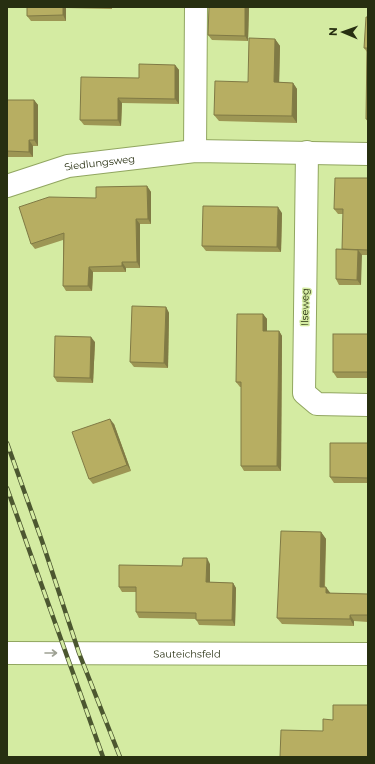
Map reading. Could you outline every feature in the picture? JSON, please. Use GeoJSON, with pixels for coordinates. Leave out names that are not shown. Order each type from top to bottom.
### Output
{"type":"FeatureCollection","features":[{"type":"Feature","properties":{"kind":"street"},"geometry":{"type":"LineString","coordinates":[[195,151],[196,7]]}},
{"type":"Feature","properties":{"kind":"street","name":"Siedlungsweg"},"geometry":{"type":"LineString","coordinates":[[7,186],[68,166],[195,151],[368,154]]}},
{"type":"Feature","properties":{"kind":"street","name":"Ilseweg"},"geometry":{"type":"LineString","coordinates":[[307,152],[304,393],[317,404],[368,405]]}},
{"type":"Feature","properties":{"kind":"street","name":"Sauteichsfeld"},"geometry":{"type":"LineString","coordinates":[[9,652],[368,654]]}},
{"type":"Feature","properties":{"kind":"building"},"geometry":{"type":"Polygon","coordinates":[[[27,7],[63,7],[63,15],[27,16],[27,7]]]}},
{"type":"Feature","properties":{"kind":"building"},"geometry":{"type":"Polygon","coordinates":[[[209,7],[245,7],[245,36],[208,35],[209,7]]]}},
{"type":"Feature","properties":{"kind":"building"},"geometry":{"type":"Polygon","coordinates":[[[366,17],[368,17],[368,119],[366,119],[367,48],[364,48],[366,17]]]}},
{"type":"Feature","properties":{"kind":"building"},"geometry":{"type":"Polygon","coordinates":[[[249,38],[275,39],[274,82],[293,83],[292,116],[214,115],[215,81],[248,82],[249,38]]]}},
{"type":"Feature","properties":{"kind":"building"},"geometry":{"type":"Polygon","coordinates":[[[139,64],[175,65],[175,99],[118,98],[118,120],[80,120],[81,77],[139,78],[139,64]]]}},
{"type":"Feature","properties":{"kind":"building"},"geometry":{"type":"Polygon","coordinates":[[[7,100],[34,100],[34,140],[29,140],[29,152],[7,151],[7,100]]]}},
{"type":"Feature","properties":{"kind":"building"},"geometry":{"type":"Polygon","coordinates":[[[335,178],[368,178],[368,250],[342,249],[343,209],[334,209],[335,178]]]}},
{"type":"Feature","properties":{"kind":"building"},"geometry":{"type":"Polygon","coordinates":[[[147,186],[148,219],[136,219],[137,262],[122,262],[122,266],[89,267],[88,286],[63,286],[64,233],[31,244],[19,207],[49,197],[96,198],[96,187],[147,186]]]}},
{"type":"Feature","properties":{"kind":"building"},"geometry":{"type":"Polygon","coordinates":[[[203,206],[278,207],[277,247],[202,246],[203,206]]]}},
{"type":"Feature","properties":{"kind":"building"},"geometry":{"type":"Polygon","coordinates":[[[336,249],[358,250],[357,280],[336,279],[336,249]]]}},
{"type":"Feature","properties":{"kind":"building"},"geometry":{"type":"Polygon","coordinates":[[[132,306],[166,307],[164,363],[130,362],[132,306]]]}},
{"type":"Feature","properties":{"kind":"building"},"geometry":{"type":"Polygon","coordinates":[[[237,314],[263,314],[263,331],[279,331],[277,466],[241,466],[241,382],[236,382],[237,314]]]}},
{"type":"Feature","properties":{"kind":"building"},"geometry":{"type":"Polygon","coordinates":[[[333,334],[368,334],[368,372],[333,372],[333,334]]]}},
{"type":"Feature","properties":{"kind":"building"},"geometry":{"type":"Polygon","coordinates":[[[55,336],[91,337],[90,378],[54,377],[55,336]]]}},
{"type":"Feature","properties":{"kind":"building"},"geometry":{"type":"Polygon","coordinates":[[[110,419],[127,465],[89,479],[72,432],[110,419]]]}},
{"type":"Feature","properties":{"kind":"building"},"geometry":{"type":"Polygon","coordinates":[[[330,443],[368,443],[368,478],[330,477],[330,443]]]}},
{"type":"Feature","properties":{"kind":"building"},"geometry":{"type":"Polygon","coordinates":[[[281,531],[321,532],[320,587],[326,587],[326,593],[368,594],[368,615],[350,615],[350,619],[277,618],[281,531]]]}},
{"type":"Feature","properties":{"kind":"building"},"geometry":{"type":"Polygon","coordinates":[[[183,558],[207,558],[206,582],[233,583],[232,620],[196,620],[196,613],[136,612],[136,587],[119,587],[119,565],[182,566],[183,558]]]}},
{"type":"Feature","properties":{"kind":"building"},"geometry":{"type":"Polygon","coordinates":[[[333,705],[368,705],[368,757],[280,757],[281,730],[323,731],[323,719],[333,720],[333,705]]]}},
{"type":"Feature","properties":{"kind":"railway"},"geometry":{"type":"LineString","coordinates":[[7,443],[42,541],[79,653],[120,757]]}},
{"type":"Feature","properties":{"kind":"railway"},"geometry":{"type":"LineString","coordinates":[[7,488],[103,757]]}}]}
